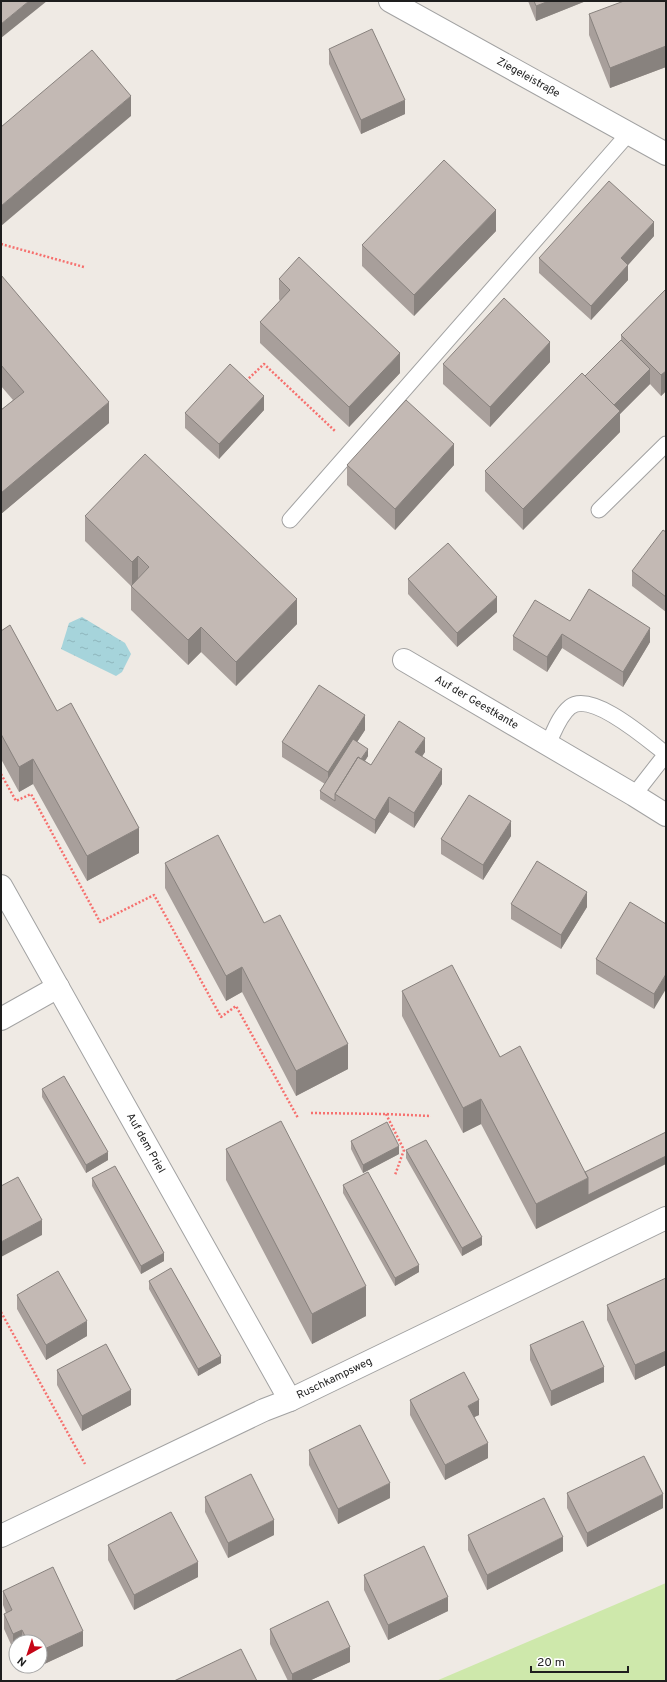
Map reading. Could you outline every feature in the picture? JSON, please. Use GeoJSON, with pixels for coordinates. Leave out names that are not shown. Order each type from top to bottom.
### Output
{"type":"FeatureCollection","features":[{"type":"Feature","properties":{"kind":"street","name":"Ziegeleistraße"},"geometry":{"type":"LineString","coordinates":[[390,1],[666,154]]}},
{"type":"Feature","properties":{"kind":"street","name":"Auf der Geestkante"},"geometry":{"type":"LineString","coordinates":[[404,660],[666,815]]}},
{"type":"Feature","properties":{"kind":"street","name":"Auf dem Priel"},"geometry":{"type":"LineString","coordinates":[[1,886],[290,1400]]}},
{"type":"Feature","properties":{"kind":"street"},"geometry":{"type":"LineString","coordinates":[[1,1018],[58,987]]}},
{"type":"Feature","properties":{"kind":"street","name":"Ruschkampsweg"},"geometry":{"type":"LineString","coordinates":[[1,1536],[264,1410],[290,1400],[666,1218]]}},
{"type":"Feature","properties":{"kind":"lane"},"geometry":{"type":"LineString","coordinates":[[290,520],[629,133]]}},
{"type":"Feature","properties":{"kind":"lane"},"geometry":{"type":"LineString","coordinates":[[599,510],[666,444]]}},
{"type":"Feature","properties":{"kind":"lane"},"geometry":{"type":"LineString","coordinates":[[548,744],[562,716],[571,706],[582,703],[598,707],[622,721],[666,754],[634,795]]}},
{"type":"Feature","properties":{"kind":"path"},"geometry":{"type":"LineString","coordinates":[[1,244],[84,267]]}},
{"type":"Feature","properties":{"kind":"path"},"geometry":{"type":"LineString","coordinates":[[244,383],[264,364],[353,448]]}},
{"type":"Feature","properties":{"kind":"path"},"geometry":{"type":"LineString","coordinates":[[1,774],[16,801],[30,794],[100,922],[154,895],[221,1016],[236,1006],[298,1118]]}},
{"type":"Feature","properties":{"kind":"path"},"geometry":{"type":"LineString","coordinates":[[311,1113],[431,1116]]}},
{"type":"Feature","properties":{"kind":"path"},"geometry":{"type":"LineString","coordinates":[[386,1114],[404,1150],[395,1175]]}},
{"type":"Feature","properties":{"kind":"path"},"geometry":{"type":"LineString","coordinates":[[1,1312],[99,1489]]}},
{"type":"Feature","properties":{"kind":"green space"},"geometry":{"type":"Polygon","coordinates":[[[666,1583],[666,1681],[436,1681],[666,1583]]]}},
{"type":"Feature","properties":{"kind":"water"},"geometry":{"type":"Polygon","coordinates":[[[82,617],[125,643],[131,654],[122,672],[116,676],[61,649],[69,623],[82,617]]]}},
{"type":"Feature","properties":{"kind":"building"},"geometry":{"type":"Polygon","coordinates":[[[1,1],[29,1],[1,24],[1,1]]]}},
{"type":"Feature","properties":{"kind":"building"},"geometry":{"type":"Polygon","coordinates":[[[534,1],[549,1],[536,6],[534,1]]]}},
{"type":"Feature","properties":{"kind":"building"},"geometry":{"type":"Polygon","coordinates":[[[624,1],[666,1],[666,46],[610,68],[589,14],[624,1]]]}},
{"type":"Feature","properties":{"kind":"building"},"geometry":{"type":"Polygon","coordinates":[[[372,29],[405,100],[361,120],[329,49],[372,29]]]}},
{"type":"Feature","properties":{"kind":"building"},"geometry":{"type":"Polygon","coordinates":[[[92,50],[131,96],[1,206],[1,127],[92,50]]]}},
{"type":"Feature","properties":{"kind":"building"},"geometry":{"type":"Polygon","coordinates":[[[444,160],[496,210],[414,295],[362,245],[444,160]]]}},
{"type":"Feature","properties":{"kind":"building"},"geometry":{"type":"Polygon","coordinates":[[[609,181],[654,222],[621,258],[628,265],[591,306],[539,258],[609,181]]]}},
{"type":"Feature","properties":{"kind":"building"},"geometry":{"type":"Polygon","coordinates":[[[299,257],[400,353],[349,407],[260,322],[290,290],[279,279],[299,257]]]}},
{"type":"Feature","properties":{"kind":"building"},"geometry":{"type":"Polygon","coordinates":[[[1,275],[109,402],[1,493],[1,410],[24,392],[1,365],[1,275]]]}},
{"type":"Feature","properties":{"kind":"building"},"geometry":{"type":"Polygon","coordinates":[[[666,289],[666,371],[661,375],[621,335],[666,289]]]}},
{"type":"Feature","properties":{"kind":"building"},"geometry":{"type":"Polygon","coordinates":[[[504,298],[550,342],[490,407],[443,364],[504,298]]]}},
{"type":"Feature","properties":{"kind":"building"},"geometry":{"type":"Polygon","coordinates":[[[621,340],[650,369],[614,405],[585,376],[621,340]]]}},
{"type":"Feature","properties":{"kind":"building"},"geometry":{"type":"Polygon","coordinates":[[[230,364],[264,396],[219,444],[185,413],[230,364]]]}},
{"type":"Feature","properties":{"kind":"building"},"geometry":{"type":"Polygon","coordinates":[[[582,373],[620,411],[523,509],[485,471],[582,373]]]}},
{"type":"Feature","properties":{"kind":"building"},"geometry":{"type":"Polygon","coordinates":[[[406,400],[454,444],[395,509],[347,465],[406,400]]]}},
{"type":"Feature","properties":{"kind":"building"},"geometry":{"type":"Polygon","coordinates":[[[145,454],[297,599],[236,662],[201,627],[188,640],[131,586],[149,567],[138,556],[132,562],[85,516],[145,454]]]}},
{"type":"Feature","properties":{"kind":"building"},"geometry":{"type":"Polygon","coordinates":[[[663,530],[666,532],[666,597],[632,571],[663,530]]]}},
{"type":"Feature","properties":{"kind":"building"},"geometry":{"type":"Polygon","coordinates":[[[448,543],[497,597],[457,633],[408,579],[448,543]]]}},
{"type":"Feature","properties":{"kind":"building"},"geometry":{"type":"Polygon","coordinates":[[[589,589],[650,628],[623,672],[562,634],[547,657],[513,636],[535,600],[570,621],[589,589]]]}},
{"type":"Feature","properties":{"kind":"building"},"geometry":{"type":"Polygon","coordinates":[[[10,625],[57,711],[71,703],[139,828],[87,856],[33,759],[19,767],[1,734],[1,631],[10,625]]]}},
{"type":"Feature","properties":{"kind":"building"},"geometry":{"type":"Polygon","coordinates":[[[319,685],[365,715],[328,772],[282,742],[319,685]]]}},
{"type":"Feature","properties":{"kind":"building"},"geometry":{"type":"Polygon","coordinates":[[[399,721],[425,738],[415,752],[442,769],[414,813],[389,797],[375,820],[335,794],[358,757],[371,765],[399,721]]]}},
{"type":"Feature","properties":{"kind":"building"},"geometry":{"type":"Polygon","coordinates":[[[353,739],[368,749],[361,759],[358,757],[335,794],[335,801],[320,791],[353,739]]]}},
{"type":"Feature","properties":{"kind":"building"},"geometry":{"type":"Polygon","coordinates":[[[469,795],[511,821],[483,865],[441,839],[469,795]]]}},
{"type":"Feature","properties":{"kind":"building"},"geometry":{"type":"Polygon","coordinates":[[[218,835],[264,923],[280,915],[348,1044],[296,1071],[242,967],[226,976],[165,863],[218,835]]]}},
{"type":"Feature","properties":{"kind":"building"},"geometry":{"type":"Polygon","coordinates":[[[537,861],[587,892],[561,935],[511,904],[537,861]]]}},
{"type":"Feature","properties":{"kind":"building"},"geometry":{"type":"Polygon","coordinates":[[[630,902],[666,924],[666,974],[654,994],[596,959],[630,902]]]}},
{"type":"Feature","properties":{"kind":"building"},"geometry":{"type":"Polygon","coordinates":[[[452,965],[500,1057],[520,1046],[588,1178],[536,1204],[481,1099],[463,1108],[402,991],[452,965]]]}},
{"type":"Feature","properties":{"kind":"building"},"geometry":{"type":"Polygon","coordinates":[[[64,1076],[108,1152],[86,1165],[42,1089],[64,1076]]]}},
{"type":"Feature","properties":{"kind":"building"},"geometry":{"type":"Polygon","coordinates":[[[281,1121],[366,1286],[312,1314],[226,1149],[281,1121]]]}},
{"type":"Feature","properties":{"kind":"building"},"geometry":{"type":"Polygon","coordinates":[[[387,1122],[399,1146],[363,1165],[351,1141],[387,1122]]]}},
{"type":"Feature","properties":{"kind":"building"},"geometry":{"type":"Polygon","coordinates":[[[666,1132],[666,1156],[588,1195],[588,1178],[585,1172],[666,1132]]]}},
{"type":"Feature","properties":{"kind":"building"},"geometry":{"type":"Polygon","coordinates":[[[426,1140],[482,1237],[462,1248],[406,1150],[426,1140]]]}},
{"type":"Feature","properties":{"kind":"building"},"geometry":{"type":"Polygon","coordinates":[[[115,1166],[164,1253],[141,1266],[92,1178],[115,1166]]]}},
{"type":"Feature","properties":{"kind":"building"},"geometry":{"type":"Polygon","coordinates":[[[368,1172],[419,1265],[395,1278],[343,1185],[368,1172]]]}},
{"type":"Feature","properties":{"kind":"building"},"geometry":{"type":"Polygon","coordinates":[[[18,1177],[42,1220],[1,1242],[1,1186],[18,1177]]]}},
{"type":"Feature","properties":{"kind":"building"},"geometry":{"type":"Polygon","coordinates":[[[171,1268],[221,1356],[198,1369],[149,1281],[171,1268]]]}},
{"type":"Feature","properties":{"kind":"building"},"geometry":{"type":"Polygon","coordinates":[[[58,1271],[87,1321],[46,1345],[17,1295],[58,1271]]]}},
{"type":"Feature","properties":{"kind":"building"},"geometry":{"type":"Polygon","coordinates":[[[666,1278],[666,1351],[635,1365],[607,1305],[666,1278]]]}},
{"type":"Feature","properties":{"kind":"building"},"geometry":{"type":"Polygon","coordinates":[[[583,1321],[604,1367],[551,1391],[530,1345],[583,1321]]]}},
{"type":"Feature","properties":{"kind":"building"},"geometry":{"type":"Polygon","coordinates":[[[106,1344],[131,1390],[82,1416],[57,1370],[106,1344]]]}},
{"type":"Feature","properties":{"kind":"building"},"geometry":{"type":"Polygon","coordinates":[[[464,1372],[479,1400],[468,1406],[488,1443],[445,1465],[410,1400],[464,1372]]]}},
{"type":"Feature","properties":{"kind":"building"},"geometry":{"type":"Polygon","coordinates":[[[360,1425],[390,1483],[338,1509],[309,1450],[360,1425]]]}},
{"type":"Feature","properties":{"kind":"building"},"geometry":{"type":"Polygon","coordinates":[[[644,1456],[663,1494],[587,1533],[567,1493],[644,1456]]]}},
{"type":"Feature","properties":{"kind":"building"},"geometry":{"type":"Polygon","coordinates":[[[251,1474],[274,1520],[228,1543],[205,1497],[251,1474]]]}},
{"type":"Feature","properties":{"kind":"building"},"geometry":{"type":"Polygon","coordinates":[[[544,1498],[563,1537],[487,1575],[468,1535],[544,1498]]]}},
{"type":"Feature","properties":{"kind":"building"},"geometry":{"type":"Polygon","coordinates":[[[171,1512],[198,1562],[134,1595],[108,1545],[171,1512]]]}},
{"type":"Feature","properties":{"kind":"building"},"geometry":{"type":"Polygon","coordinates":[[[424,1546],[448,1597],[388,1625],[364,1575],[424,1546]]]}},
{"type":"Feature","properties":{"kind":"building"},"geometry":{"type":"Polygon","coordinates":[[[53,1567],[83,1631],[48,1647],[48,1634],[24,1634],[22,1630],[13,1634],[4,1614],[12,1610],[3,1591],[53,1567]]]}},
{"type":"Feature","properties":{"kind":"building"},"geometry":{"type":"Polygon","coordinates":[[[328,1601],[350,1647],[292,1674],[270,1629],[328,1601]]]}},
{"type":"Feature","properties":{"kind":"building"},"geometry":{"type":"Polygon","coordinates":[[[241,1649],[257,1681],[174,1681],[241,1649]]]}}]}
